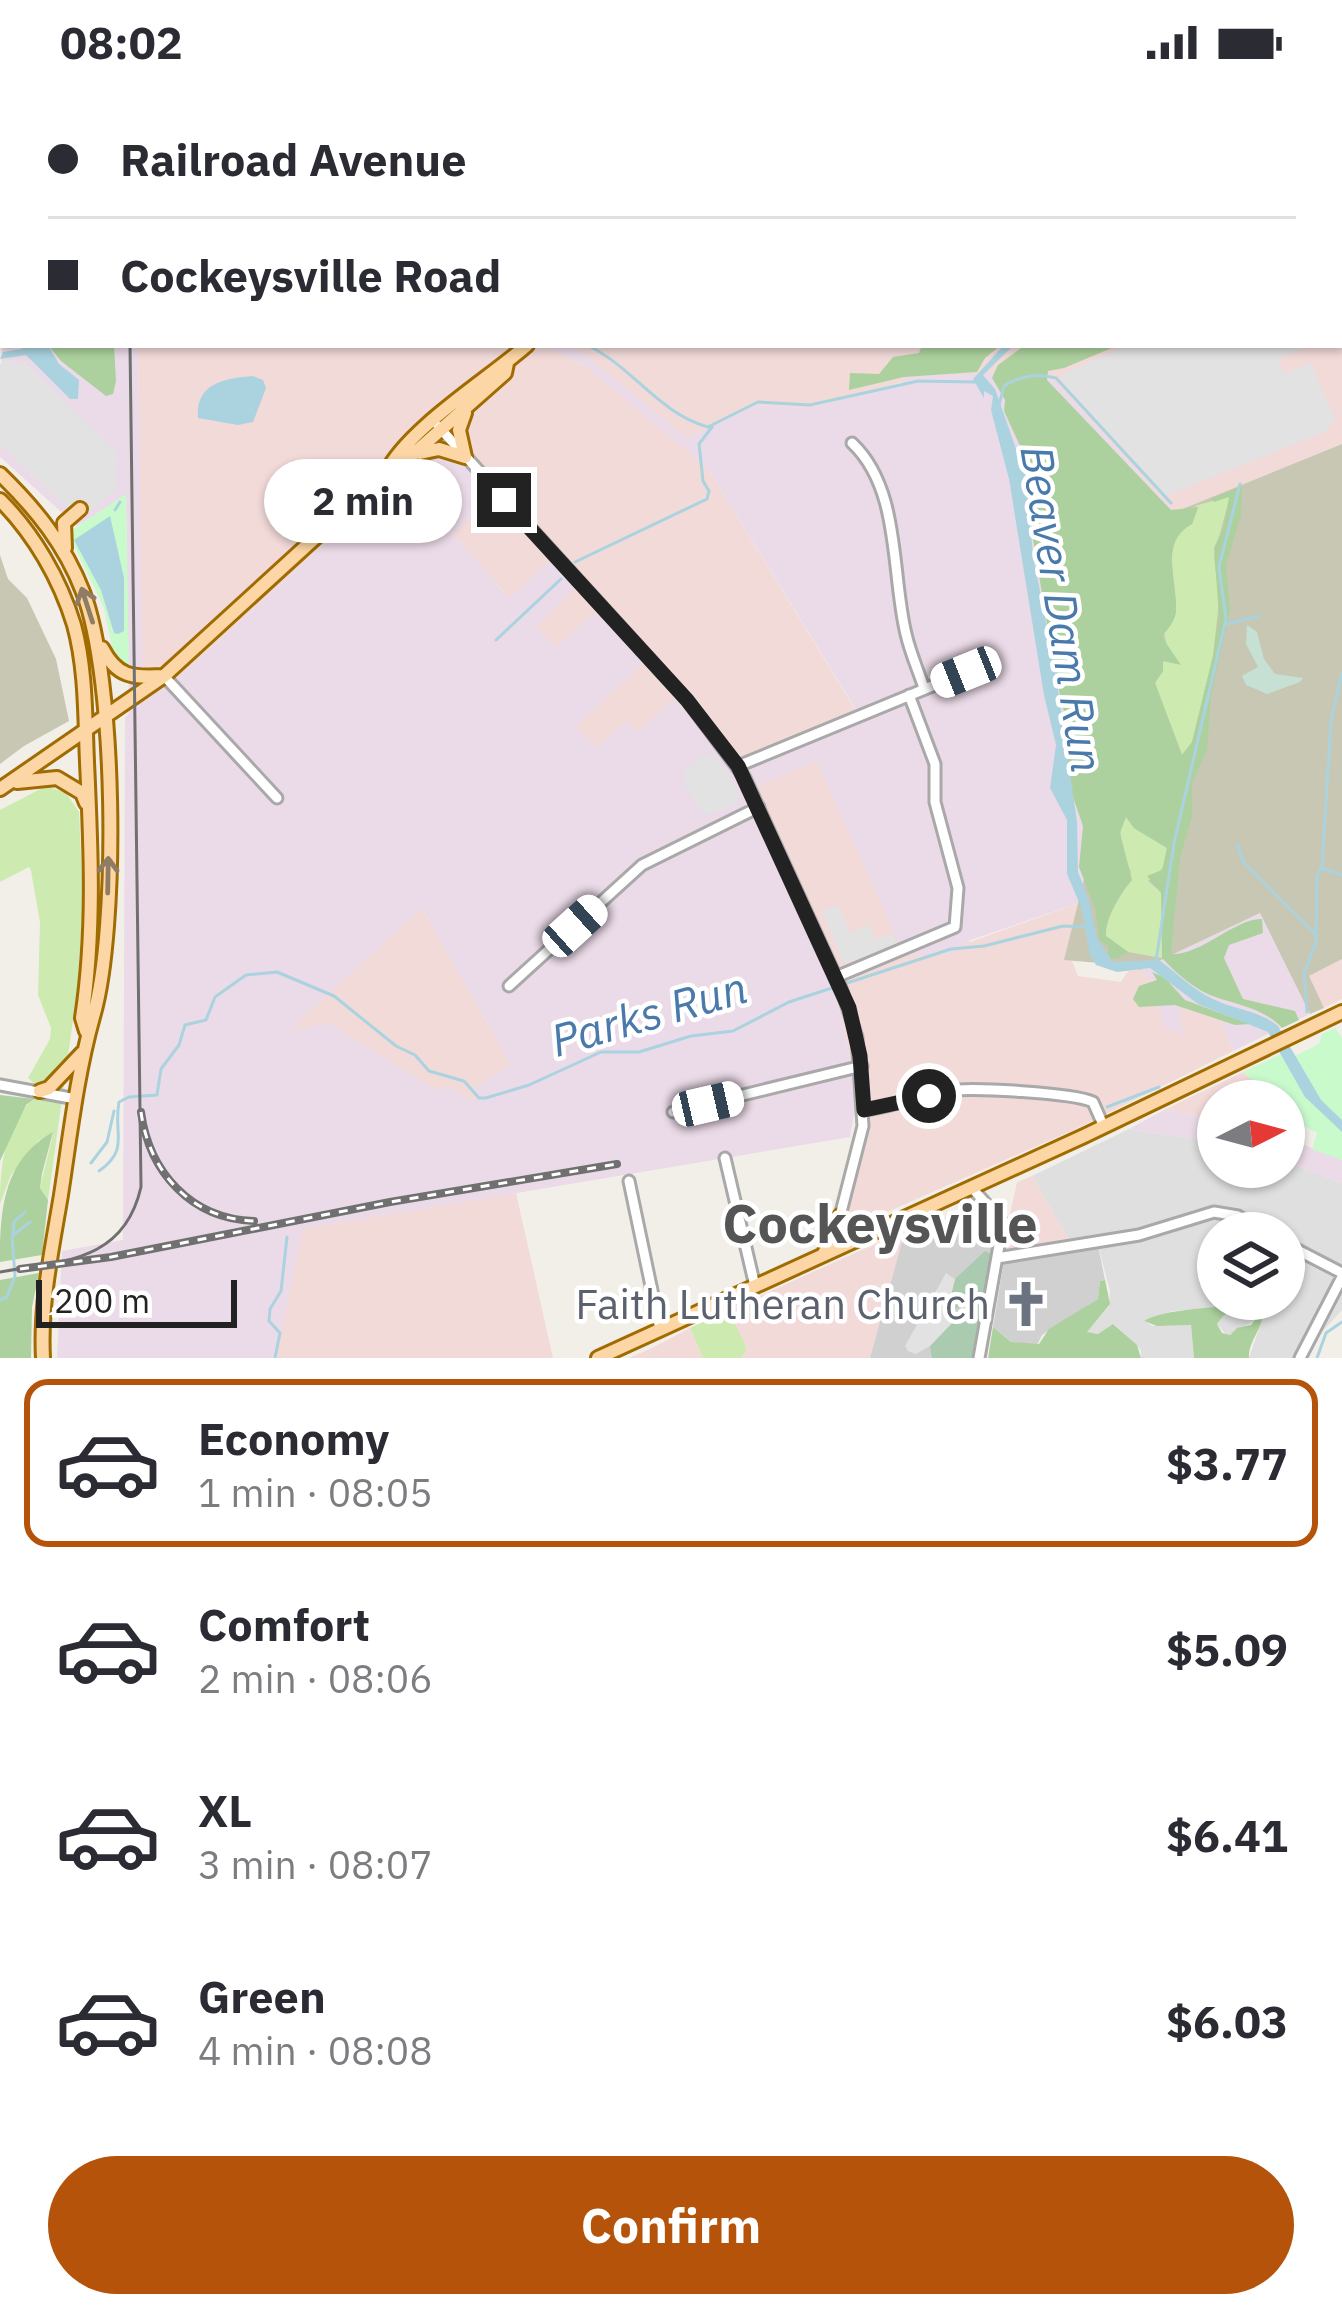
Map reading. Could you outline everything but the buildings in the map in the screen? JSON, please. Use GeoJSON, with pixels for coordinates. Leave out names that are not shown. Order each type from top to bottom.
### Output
{"type":"FeatureCollection","features":[{"type":"Feature","properties":{"kind":"main road"},"geometry":{"type":"LineString","coordinates":[[386,474],[392,462],[474,402],[524,348]]}},
{"type":"Feature","properties":{"kind":"main road"},"geometry":{"type":"LineString","coordinates":[[5,786],[164,676],[408,458],[500,363],[507,363]]}},
{"type":"Feature","properties":{"kind":"main road"},"geometry":{"type":"LineString","coordinates":[[408,458],[435,448],[465,457],[460,424],[474,402]]}},
{"type":"Feature","properties":{"kind":"main road"},"geometry":{"type":"LineString","coordinates":[[0,474],[29,503],[66,555],[85,596],[97,640],[104,721],[108,892],[93,1019],[86,1031],[46,1287],[44,1358]]}},
{"type":"Feature","properties":{"kind":"main road"},"geometry":{"type":"LineString","coordinates":[[0,488],[16,506],[67,604],[79,646],[92,915],[82,1018],[86,1031]]}},
{"type":"Feature","properties":{"kind":"main road"},"geometry":{"type":"LineString","coordinates":[[0,500],[40,551]]}},
{"type":"Feature","properties":{"kind":"main road"},"geometry":{"type":"LineString","coordinates":[[66,555],[64,523],[80,508]]}},
{"type":"Feature","properties":{"kind":"main road"},"geometry":{"type":"LineString","coordinates":[[97,640],[110,664],[125,676],[164,676]]}},
{"type":"Feature","properties":{"kind":"main road"},"geometry":{"type":"LineString","coordinates":[[5,786],[47,777],[65,780],[82,793],[89,812]]}},
{"type":"Feature","properties":{"kind":"main road"},"geometry":{"type":"LineString","coordinates":[[598,1358],[1104,1127],[1342,1012]]}},
{"type":"Feature","properties":{"kind":"main road"},"geometry":{"type":"LineString","coordinates":[[40,1091],[49,1088],[83,1052]]}},
{"type":"Feature","properties":{"kind":"main road"},"geometry":{"type":"LineString","coordinates":[[823,1255],[840,1216]]}},
{"type":"Feature","properties":{"kind":"street"},"geometry":{"type":"LineString","coordinates":[[438,426],[687,700],[738,766],[759,807],[852,1018],[862,1066],[864,1110],[840,1216],[851,1242]]}},
{"type":"Feature","properties":{"kind":"street"},"geometry":{"type":"LineString","coordinates":[[852,443],[868,460],[885,502],[905,632],[924,688]]}},
{"type":"Feature","properties":{"kind":"street"},"geometry":{"type":"LineString","coordinates":[[738,766],[976,668]]}},
{"type":"Feature","properties":{"kind":"street"},"geometry":{"type":"LineString","coordinates":[[164,676],[277,798]]}},
{"type":"Feature","properties":{"kind":"street"},"geometry":{"type":"LineString","coordinates":[[838,983],[955,927],[958,888],[935,802],[936,769],[909,695]]}},
{"type":"Feature","properties":{"kind":"street"},"geometry":{"type":"LineString","coordinates":[[509,986],[642,865],[759,807]]}},
{"type":"Feature","properties":{"kind":"street"},"geometry":{"type":"LineString","coordinates":[[673,1112],[862,1066]]}},
{"type":"Feature","properties":{"kind":"street"},"geometry":{"type":"LineString","coordinates":[[0,1085],[76,1099]]}},
{"type":"Feature","properties":{"kind":"street"},"geometry":{"type":"LineString","coordinates":[[864,1110],[952,1090],[1074,1096],[1093,1102],[1104,1127]]}},
{"type":"Feature","properties":{"kind":"street"},"geometry":{"type":"LineString","coordinates":[[725,1158],[755,1286]]}},
{"type":"Feature","properties":{"kind":"street"},"geometry":{"type":"LineString","coordinates":[[629,1181],[660,1329]]}},
{"type":"Feature","properties":{"kind":"street"},"geometry":{"type":"LineString","coordinates":[[972,1187],[1002,1218],[979,1358]]}},
{"type":"Feature","properties":{"kind":"street"},"geometry":{"type":"LineString","coordinates":[[997,1258],[1139,1235],[1197,1217]]}},
{"type":"Feature","properties":{"kind":"street"},"geometry":{"type":"LineString","coordinates":[[1300,1358],[1342,1275],[1305,1255]]}},
{"type":"Feature","properties":{"kind":"shaded area"},"geometry":{"type":"Polygon","coordinates":[[[2,348],[138,348],[143,703],[193,665],[415,460],[439,451],[460,461],[493,497],[453,534],[509,598],[550,561],[576,588],[536,627],[556,647],[597,611],[644,663],[576,726],[597,748],[626,721],[637,732],[676,698],[738,780],[837,999],[852,1067],[855,1109],[850,1137],[303,1229],[276,1358],[57,1358],[62,1251],[123,1240],[125,718],[129,713],[126,496],[77,526],[0,457],[2,348]],[[422,908],[287,1032],[329,1023],[436,1090],[447,1087],[475,1102],[474,1088],[511,1065],[422,908]]]}},
{"type":"Feature","properties":{"kind":"shaded area"},"geometry":{"type":"Polygon","coordinates":[[[138,348],[553,348],[586,367],[707,467],[858,714],[757,786],[816,760],[970,942],[1079,903],[1065,959],[1072,961],[1078,976],[1121,982],[1128,971],[1139,968],[1177,1001],[1218,1012],[1233,1051],[1082,1126],[851,1228],[850,1196],[868,1124],[855,1109],[852,1067],[837,1000],[738,780],[710,740],[637,733],[596,748],[575,725],[644,662],[556,648],[535,626],[575,588],[550,562],[510,599],[452,533],[415,460],[193,665],[142,704],[138,348]]]}},
{"type":"Feature","properties":{"kind":"shaded area"},"geometry":{"type":"Polygon","coordinates":[[[577,348],[1342,348],[1342,444],[1175,512],[903,382],[809,408],[756,405],[687,438],[577,348]]]}},
{"type":"Feature","properties":{"kind":"shaded area"},"geometry":{"type":"Polygon","coordinates":[[[577,348],[687,438],[756,405],[809,408],[903,383],[904,376],[1046,371],[1175,512],[1079,903],[968,941],[955,954],[904,955],[817,761],[757,786],[744,760],[858,713],[707,467],[586,367],[551,349],[577,348]]]}},
{"type":"Feature","properties":{"kind":"shaded area"},"geometry":{"type":"Polygon","coordinates":[[[1120,348],[1305,348],[1278,359],[1283,374],[1311,363],[1333,416],[1342,414],[1327,431],[1166,496],[1063,383],[1061,375],[1120,348]]]}},
{"type":"Feature","properties":{"kind":"shaded area"},"geometry":{"type":"Polygon","coordinates":[[[7,359],[19,365],[23,361],[117,452],[116,489],[85,515],[77,517],[0,444],[0,364],[7,359]]]}},
{"type":"Feature","properties":{"kind":"shaded area"},"geometry":{"type":"Polygon","coordinates":[[[1342,444],[1342,959],[1309,976],[1324,1008],[1310,1014],[1260,913],[1140,970],[1064,960],[1175,512],[1342,444]]]}},
{"type":"Feature","properties":{"kind":"shaded area"},"geometry":{"type":"Polygon","coordinates":[[[0,555],[8,579],[27,598],[56,659],[69,721],[0,764],[0,555]]]}},
{"type":"Feature","properties":{"kind":"shaded area"},"geometry":{"type":"Polygon","coordinates":[[[1247,625],[1257,632],[1264,659],[1275,674],[1303,678],[1300,682],[1267,694],[1246,685],[1242,676],[1258,667],[1246,644],[1247,625]]]}},
{"type":"Feature","properties":{"kind":"shaded area"},"geometry":{"type":"Polygon","coordinates":[[[704,755],[713,755],[741,797],[738,804],[705,815],[684,785],[687,781],[682,773],[704,755]]]}},
{"type":"Feature","properties":{"kind":"shaded area"},"geometry":{"type":"Polygon","coordinates":[[[838,905],[850,933],[869,925],[876,940],[892,934],[897,944],[844,964],[822,911],[838,905]]]}},
{"type":"Feature","properties":{"kind":"shaded area"},"geometry":{"type":"Polygon","coordinates":[[[422,908],[511,1065],[474,1088],[477,1103],[436,1090],[329,1023],[284,1034],[422,908]]]}},
{"type":"Feature","properties":{"kind":"shaded area"},"geometry":{"type":"Polygon","coordinates":[[[1260,913],[1310,1014],[1233,1051],[1218,1012],[1178,1001],[1184,1039],[1180,1032],[1164,1028],[1155,983],[1140,970],[1260,913]]]}},
{"type":"Feature","properties":{"kind":"shaded area"},"geometry":{"type":"Polygon","coordinates":[[[1342,959],[1342,999],[1324,1008],[1308,976],[1342,959]]]}},
{"type":"Feature","properties":{"kind":"shaded area"},"geometry":{"type":"Polygon","coordinates":[[[1243,1072],[1252,1080],[1226,1080],[1243,1072]]]}},
{"type":"Feature","properties":{"kind":"shaded area"},"geometry":{"type":"Polygon","coordinates":[[[1197,1094],[1197,1116],[1166,1109],[1197,1094]]]}},
{"type":"Feature","properties":{"kind":"shaded area"},"geometry":{"type":"Polygon","coordinates":[[[1166,1109],[1197,1116],[1197,1140],[1129,1129],[1166,1109]]]}},
{"type":"Feature","properties":{"kind":"shaded area"},"geometry":{"type":"Polygon","coordinates":[[[1129,1129],[1197,1140],[1197,1188],[1305,1188],[1305,1169],[1342,1183],[1342,1310],[1322,1332],[1308,1358],[1249,1358],[1262,1320],[1305,1320],[1305,1212],[1197,1212],[1197,1309],[1144,1321],[1153,1326],[1191,1325],[1194,1358],[1141,1358],[1141,1350],[1114,1324],[1098,1334],[1086,1332],[1109,1306],[1110,1291],[1096,1237],[1069,1240],[1032,1176],[1129,1129]]]}},
{"type":"Feature","properties":{"kind":"shaded area"},"geometry":{"type":"Polygon","coordinates":[[[1305,1145],[1342,1160],[1342,1183],[1305,1169],[1305,1145]]]}},
{"type":"Feature","properties":{"kind":"shaded area"},"geometry":{"type":"Polygon","coordinates":[[[1032,1176],[1069,1240],[1063,1245],[1010,1252],[1006,1249],[1008,1224],[1017,1182],[1032,1176]]]}},
{"type":"Feature","properties":{"kind":"shaded area"},"geometry":{"type":"Polygon","coordinates":[[[516,1193],[553,1358],[276,1358],[302,1229],[516,1193]]]}},
{"type":"Feature","properties":{"kind":"shaded area"},"geometry":{"type":"Polygon","coordinates":[[[972,1205],[998,1223],[974,1358],[870,1358],[903,1238],[972,1205]]]}},
{"type":"Feature","properties":{"kind":"shaded area"},"geometry":{"type":"Polygon","coordinates":[[[895,1235],[903,1238],[870,1358],[741,1358],[747,1348],[722,1313],[895,1235]]]}},
{"type":"Feature","properties":{"kind":"shaded area"},"geometry":{"type":"Polygon","coordinates":[[[1096,1236],[1105,1280],[1100,1281],[1098,1299],[1042,1335],[1037,1345],[1011,1342],[993,1327],[1006,1249],[1062,1245],[1096,1236]]]}},
{"type":"Feature","properties":{"kind":"shaded area"},"geometry":{"type":"Polygon","coordinates":[[[946,1273],[955,1279],[948,1307],[954,1321],[930,1346],[916,1354],[908,1351],[905,1346],[946,1273]]]}},
{"type":"Feature","properties":{"kind":"shaded area"},"geometry":{"type":"Polygon","coordinates":[[[1220,1320],[1255,1320],[1227,1336],[1217,1324],[1220,1320]]]}},
{"type":"Feature","properties":{"kind":"shaded area"},"geometry":{"type":"Polygon","coordinates":[[[690,1328],[703,1358],[629,1358],[650,1349],[690,1328]]]}},
{"type":"Feature","properties":{"kind":"green space"},"geometry":{"type":"Polygon","coordinates":[[[50,348],[114,348],[113,394],[106,396],[50,348]]]}},
{"type":"Feature","properties":{"kind":"green space"},"geometry":{"type":"Polygon","coordinates":[[[921,348],[997,348],[977,372],[904,377],[849,390],[850,373],[879,374],[893,357],[919,353],[921,348]]]}},
{"type":"Feature","properties":{"kind":"green space"},"geometry":{"type":"Polygon","coordinates":[[[1021,348],[1112,348],[1048,371],[1047,380],[1171,510],[1198,507],[1192,524],[1175,541],[1176,612],[1162,637],[1181,665],[1163,661],[1155,683],[1182,755],[1192,742],[1219,615],[1214,548],[1229,497],[1211,499],[1242,486],[1241,515],[1226,566],[1230,611],[1211,695],[1207,750],[1192,783],[1192,816],[1180,858],[1171,954],[1262,919],[1263,933],[1229,945],[1224,958],[1243,999],[1295,1011],[1299,1020],[1282,1028],[1261,1012],[1202,991],[1162,958],[1161,893],[1147,876],[1162,870],[1167,848],[1134,828],[1126,817],[1120,833],[1132,880],[1114,907],[1106,936],[1128,952],[1117,959],[1108,957],[1108,945],[1100,942],[1095,908],[1079,867],[1083,826],[1066,777],[1069,733],[1031,527],[1031,470],[992,378],[998,365],[1021,348]]]}},
{"type":"Feature","properties":{"kind":"green space"},"geometry":{"type":"Polygon","coordinates":[[[126,494],[129,670],[115,662],[104,608],[68,533],[126,494]]]}},
{"type":"Feature","properties":{"kind":"green space"},"geometry":{"type":"Polygon","coordinates":[[[1230,496],[1214,556],[1219,601],[1213,656],[1192,742],[1182,755],[1155,683],[1168,651],[1164,633],[1175,606],[1173,546],[1192,524],[1195,506],[1230,496]]]}},
{"type":"Feature","properties":{"kind":"green space"},"geometry":{"type":"Polygon","coordinates":[[[46,786],[66,793],[79,812],[83,899],[78,984],[48,1200],[40,1188],[53,1134],[38,1141],[11,1175],[0,1204],[10,1133],[34,1099],[37,1086],[28,1078],[50,1039],[51,1028],[38,995],[40,922],[31,871],[29,867],[0,882],[0,810],[46,786]]]}},
{"type":"Feature","properties":{"kind":"green space"},"geometry":{"type":"Polygon","coordinates":[[[1126,817],[1134,828],[1167,848],[1163,868],[1148,881],[1162,893],[1162,958],[1128,952],[1106,936],[1105,925],[1131,872],[1120,837],[1126,817]]]}},
{"type":"Feature","properties":{"kind":"green space"},"geometry":{"type":"Polygon","coordinates":[[[1152,972],[1165,978],[1185,1000],[1250,1024],[1235,1025],[1175,1005],[1139,1007],[1133,999],[1139,986],[1157,980],[1152,972]]]}},
{"type":"Feature","properties":{"kind":"green space"},"geometry":{"type":"Polygon","coordinates":[[[1335,1028],[1342,1038],[1342,1160],[1312,1149],[1317,1133],[1305,1126],[1305,1080],[1252,1080],[1243,1072],[1283,1053],[1289,1059],[1319,1044],[1322,1034],[1335,1028]]]}},
{"type":"Feature","properties":{"kind":"green space"},"geometry":{"type":"Polygon","coordinates":[[[0,1095],[34,1099],[26,1105],[0,1161],[0,1095]]]}},
{"type":"Feature","properties":{"kind":"green space"},"geometry":{"type":"Polygon","coordinates":[[[53,1132],[40,1188],[48,1200],[42,1255],[0,1262],[1,1224],[14,1172],[36,1143],[53,1132]]]}},
{"type":"Feature","properties":{"kind":"green space"},"geometry":{"type":"Polygon","coordinates":[[[985,1251],[993,1255],[974,1358],[932,1358],[930,1346],[954,1321],[976,1315],[972,1300],[950,1312],[948,1307],[955,1279],[985,1251]]]}},
{"type":"Feature","properties":{"kind":"green space"},"geometry":{"type":"Polygon","coordinates":[[[39,1273],[32,1307],[31,1358],[0,1358],[0,1280],[39,1273]]]}},
{"type":"Feature","properties":{"kind":"green space"},"geometry":{"type":"Polygon","coordinates":[[[1105,1280],[1110,1304],[1087,1332],[1098,1334],[1113,1324],[1137,1345],[1141,1358],[988,1358],[993,1327],[1011,1342],[1039,1344],[1049,1329],[1098,1299],[1100,1281],[1105,1280]]]}},
{"type":"Feature","properties":{"kind":"green space"},"geometry":{"type":"Polygon","coordinates":[[[1197,1309],[1197,1320],[1220,1320],[1217,1324],[1222,1333],[1230,1335],[1261,1320],[1249,1358],[1194,1358],[1191,1325],[1157,1326],[1144,1321],[1197,1309]]]}},
{"type":"Feature","properties":{"kind":"green space"},"geometry":{"type":"Polygon","coordinates":[[[722,1313],[735,1324],[747,1349],[741,1358],[703,1358],[690,1328],[722,1313]]]}},
{"type":"Feature","properties":{"kind":"water"},"geometry":{"type":"Polygon","coordinates":[[[50,348],[59,364],[79,380],[78,399],[70,399],[26,355],[0,359],[3,352],[50,348]]]}},
{"type":"Feature","properties":{"kind":"water","name":"Beaver Dam Run"},"geometry":{"type":"Polygon","coordinates":[[[1001,348],[1011,348],[983,375],[995,389],[1027,480],[1033,556],[1077,822],[1078,872],[1097,938],[1113,962],[1159,960],[1207,996],[1278,1026],[1321,1100],[1342,1120],[1342,1132],[1305,1097],[1305,1080],[1295,1080],[1268,1032],[1198,1004],[1150,968],[1117,972],[1096,965],[1090,955],[1081,907],[1067,874],[1067,820],[1050,788],[1056,745],[1009,479],[991,410],[993,396],[984,391],[984,398],[973,379],[1001,348]]]}},
{"type":"Feature","properties":{"kind":"water"},"geometry":{"type":"Polygon","coordinates":[[[253,376],[263,380],[266,388],[253,422],[238,425],[198,418],[206,390],[222,381],[253,376]]]}},
{"type":"Feature","properties":{"kind":"water"},"geometry":{"type":"Polygon","coordinates":[[[110,516],[124,578],[124,631],[118,634],[74,540],[110,516]]]}},
{"type":"Feature","properties":{"kind":"waterway","name":"Beaver Dam Run"},"geometry":{"type":"LineString","coordinates":[[592,348],[674,411],[708,427],[758,402],[810,405],[918,381],[975,382]]}},
{"type":"Feature","properties":{"kind":"waterway"},"geometry":{"type":"LineString","coordinates":[[999,405],[1004,386],[1010,383],[1035,376],[1056,378],[1171,503]]}},
{"type":"Feature","properties":{"kind":"waterway"},"geometry":{"type":"LineString","coordinates":[[575,562],[707,499],[699,444],[712,427]]}},
{"type":"Feature","properties":{"kind":"waterway"},"geometry":{"type":"LineString","coordinates":[[1156,961],[1174,843],[1226,619],[1219,567],[1240,484]]}},
{"type":"Feature","properties":{"kind":"waterway"},"geometry":{"type":"LineString","coordinates":[[115,510],[120,502]]}},
{"type":"Feature","properties":{"kind":"waterway"},"geometry":{"type":"LineString","coordinates":[[496,640],[561,579]]}},
{"type":"Feature","properties":{"kind":"waterway"},"geometry":{"type":"LineString","coordinates":[[1226,624],[1259,616]]}},
{"type":"Feature","properties":{"kind":"waterway"},"geometry":{"type":"LineString","coordinates":[[1307,1012],[1304,973],[1316,943],[1331,721],[1342,672]]}},
{"type":"Feature","properties":{"kind":"waterway"},"geometry":{"type":"LineString","coordinates":[[1237,845],[1244,863],[1317,936]]}},
{"type":"Feature","properties":{"kind":"waterway"},"geometry":{"type":"LineString","coordinates":[[1321,868],[1342,875]]}},
{"type":"Feature","properties":{"kind":"waterway","name":"Parks Run"},"geometry":{"type":"LineString","coordinates":[[99,1171],[117,1148],[119,1102],[157,1095],[161,1069],[179,1045],[185,1025],[206,1020],[215,997],[246,975],[277,972],[334,996],[396,1046],[415,1055],[429,1071],[464,1081],[479,1098],[486,1098],[529,1085],[601,1052],[639,1052],[691,1036],[733,1031],[789,1002],[951,949],[984,946],[1063,926],[1088,927]]}},
{"type":"Feature","properties":{"kind":"waterway"},"geometry":{"type":"LineString","coordinates":[[1107,1107],[1159,1087]]}},
{"type":"Feature","properties":{"kind":"waterway","name":"Parks Run"},"geometry":{"type":"LineString","coordinates":[[91,1163],[107,1142],[114,1111]]}},
{"type":"Feature","properties":{"kind":"waterway","name":"Parks Run"},"geometry":{"type":"LineString","coordinates":[[13,1234],[14,1222],[25,1212]]}},
{"type":"Feature","properties":{"kind":"waterway","name":"Parks Run"},"geometry":{"type":"LineString","coordinates":[[0,1300],[7,1297],[15,1276],[12,1236],[30,1222]]}},
{"type":"Feature","properties":{"kind":"waterway"},"geometry":{"type":"LineString","coordinates":[[275,1358],[280,1333],[269,1321],[270,1309],[281,1291],[287,1237]]}},
{"type":"Feature","properties":{"kind":"waterway"},"geometry":{"type":"LineString","coordinates":[[1317,1358],[1326,1333],[1342,1322]]}},
{"type":"Feature","properties":{"kind":"tram line"},"geometry":{"type":"LineString","coordinates":[[0,1272],[68,1260],[106,1244],[133,1212],[141,1187],[130,348]]}},
{"type":"Feature","properties":{"kind":"railway"},"geometry":{"type":"LineString","coordinates":[[141,1112],[153,1154],[177,1188],[211,1212],[254,1221]]}},
{"type":"Feature","properties":{"kind":"railway"},"geometry":{"type":"LineString","coordinates":[[20,1269],[111,1257],[390,1202],[617,1164]]}},
{"type":"Feature","properties":{"kind":"place","name":"Faith Lutheran Church"},"geometry":{"type":"Point","coordinates":[1026,1304]}},
{"type":"Feature","properties":{"kind":"district","name":"Cockeysville"},"geometry":{"type":"Point","coordinates":[880,1224]}},
{"type":"Feature","properties":{"kind":"route"},"geometry":{"type":"LineString","coordinates":[[504,500],[687,700],[738,766],[849,1008],[860,1056],[864,1110],[929,1096]]}}]}
